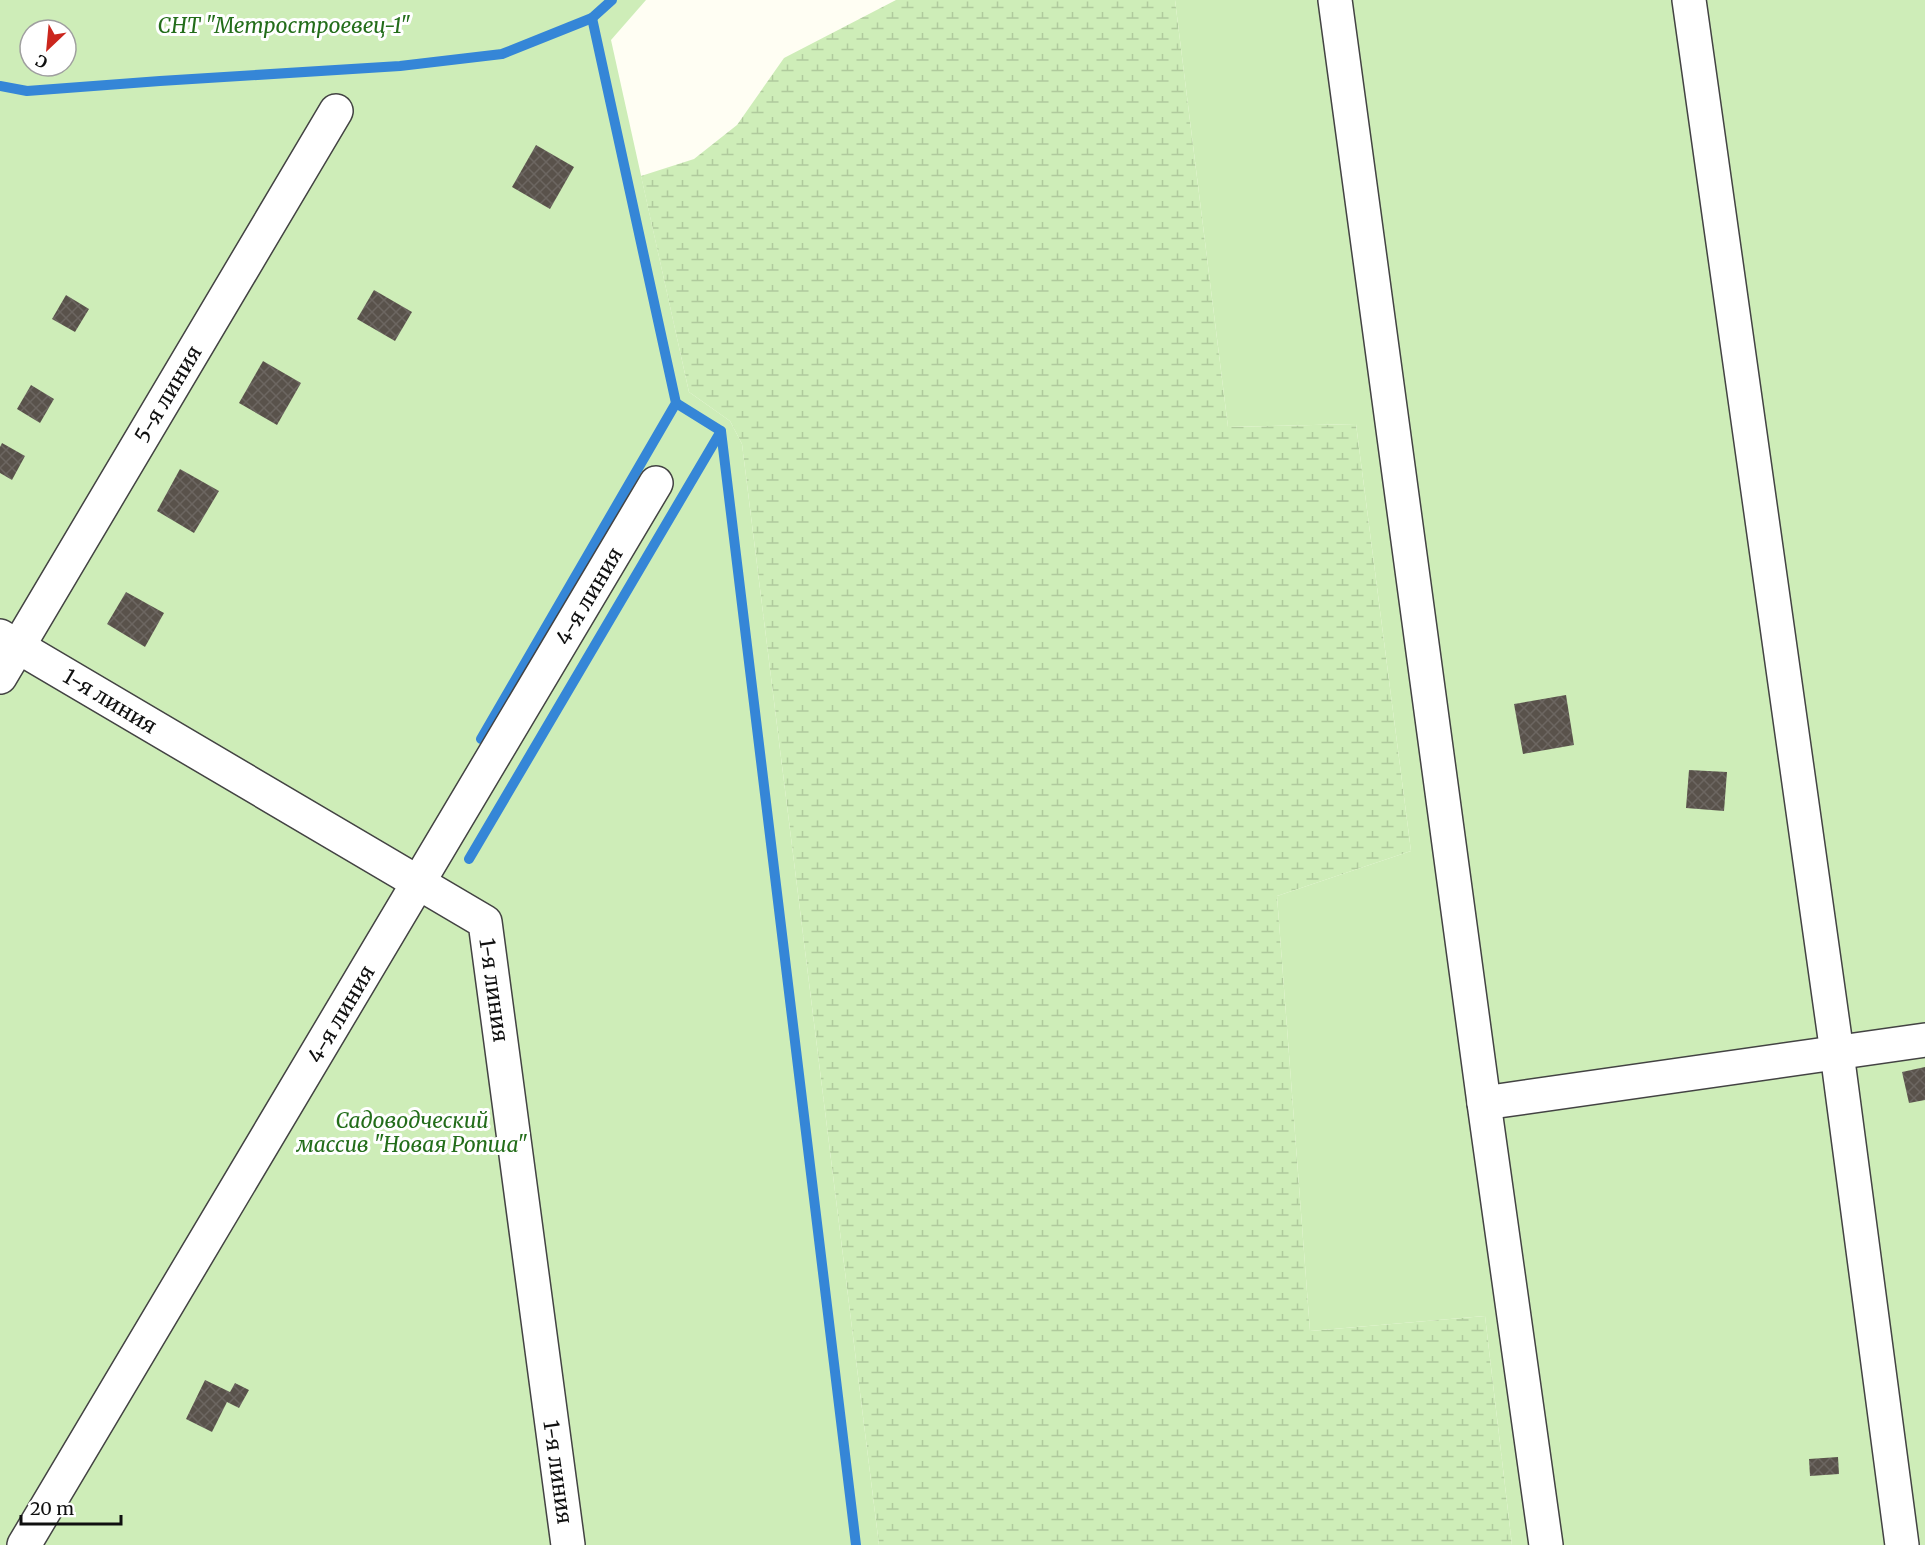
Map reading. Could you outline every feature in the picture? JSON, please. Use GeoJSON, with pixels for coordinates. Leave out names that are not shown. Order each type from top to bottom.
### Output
{"type":"FeatureCollection","features":[{"type":"Feature","properties":{"kind":"street"},"geometry":{"type":"LineString","coordinates":[[1335,0],[1546,1545]]}},
{"type":"Feature","properties":{"kind":"street"},"geometry":{"type":"LineString","coordinates":[[1689,0],[1837,1053],[1902,1545]]}},
{"type":"Feature","properties":{"kind":"street","name":"5-я линия"},"geometry":{"type":"LineString","coordinates":[[0,677],[9,641],[336,111]]}},
{"type":"Feature","properties":{"kind":"street","name":"4-я линия"},"geometry":{"type":"LineString","coordinates":[[24,1545],[656,483]]}},
{"type":"Feature","properties":{"kind":"street","name":"1-я линия"},"geometry":{"type":"LineString","coordinates":[[9,641],[485,922],[568,1545]]}},
{"type":"Feature","properties":{"kind":"street"},"geometry":{"type":"LineString","coordinates":[[1484,1103],[1925,1040]]}},
{"type":"Feature","properties":{"kind":"green space","name":"Садоводческий массив \"Новая Ропша\""},"geometry":{"type":"Polygon","coordinates":[[[0,0],[646,0],[611,40],[689,392],[730,421],[742,444],[879,1545],[0,1545],[0,0]]]}},
{"type":"Feature","properties":{"kind":"green space"},"geometry":{"type":"Polygon","coordinates":[[[896,0],[1175,0],[1228,427],[1356,424],[1411,851],[1277,896],[1310,1331],[1485,1316],[1512,1545],[879,1545],[742,444],[730,421],[689,392],[641,176],[694,159],[737,125],[784,58],[896,0]]]}},
{"type":"Feature","properties":{"kind":"green space"},"geometry":{"type":"Polygon","coordinates":[[[1175,0],[1925,0],[1925,1545],[1512,1545],[1485,1316],[1310,1331],[1277,896],[1411,851],[1356,424],[1228,427],[1175,0]]]}},
{"type":"Feature","properties":{"kind":"building"},"geometry":{"type":"Polygon","coordinates":[[[536,145],[574,167],[550,209],[512,187],[536,145]]]}},
{"type":"Feature","properties":{"kind":"building"},"geometry":{"type":"Polygon","coordinates":[[[374,290],[412,312],[395,341],[357,319],[374,290]]]}},
{"type":"Feature","properties":{"kind":"building"},"geometry":{"type":"Polygon","coordinates":[[[66,295],[89,309],[75,332],[52,319],[66,295]]]}},
{"type":"Feature","properties":{"kind":"building"},"geometry":{"type":"Polygon","coordinates":[[[263,361],[301,383],[277,425],[239,403],[263,361]]]}},
{"type":"Feature","properties":{"kind":"building"},"geometry":{"type":"Polygon","coordinates":[[[31,385],[54,399],[40,423],[17,409],[31,385]]]}},
{"type":"Feature","properties":{"kind":"building"},"geometry":{"type":"Polygon","coordinates":[[[2,443],[25,456],[12,480],[0,473],[2,443]]]}},
{"type":"Feature","properties":{"kind":"building"},"geometry":{"type":"Polygon","coordinates":[[[180,469],[219,491],[194,533],[157,511],[180,469]]]}},
{"type":"Feature","properties":{"kind":"building"},"geometry":{"type":"Polygon","coordinates":[[[126,592],[164,613],[145,647],[107,624],[126,592]]]}},
{"type":"Feature","properties":{"kind":"building"},"geometry":{"type":"Polygon","coordinates":[[[1566,695],[1574,745],[1523,754],[1514,704],[1566,695]]]}},
{"type":"Feature","properties":{"kind":"building"},"geometry":{"type":"Polygon","coordinates":[[[1689,770],[1727,772],[1724,811],[1686,808],[1689,770]]]}},
{"type":"Feature","properties":{"kind":"building"},"geometry":{"type":"Polygon","coordinates":[[[1925,1067],[1925,1100],[1909,1103],[1902,1072],[1925,1067]]]}},
{"type":"Feature","properties":{"kind":"building"},"geometry":{"type":"Polygon","coordinates":[[[205,1380],[230,1392],[235,1383],[249,1390],[239,1408],[227,1402],[212,1432],[186,1419],[205,1380]]]}},
{"type":"Feature","properties":{"kind":"building"},"geometry":{"type":"Polygon","coordinates":[[[1838,1457],[1839,1474],[1810,1476],[1809,1459],[1838,1457]]]}},
{"type":"Feature","properties":{"kind":"waterway"},"geometry":{"type":"LineString","coordinates":[[0,86],[27,91],[400,66],[502,54],[592,18],[612,0]]}},
{"type":"Feature","properties":{"kind":"waterway"},"geometry":{"type":"LineString","coordinates":[[481,739],[676,403],[592,18]]}},
{"type":"Feature","properties":{"kind":"waterway"},"geometry":{"type":"LineString","coordinates":[[676,403],[721,431],[856,1545]]}},
{"type":"Feature","properties":{"kind":"waterway"},"geometry":{"type":"LineString","coordinates":[[469,859],[721,431]]}},
{"type":"Feature","properties":{"kind":"park label","name":"СНТ \"Метростроевец-1\""},"geometry":{"type":"Point","coordinates":[284,25]}}]}
